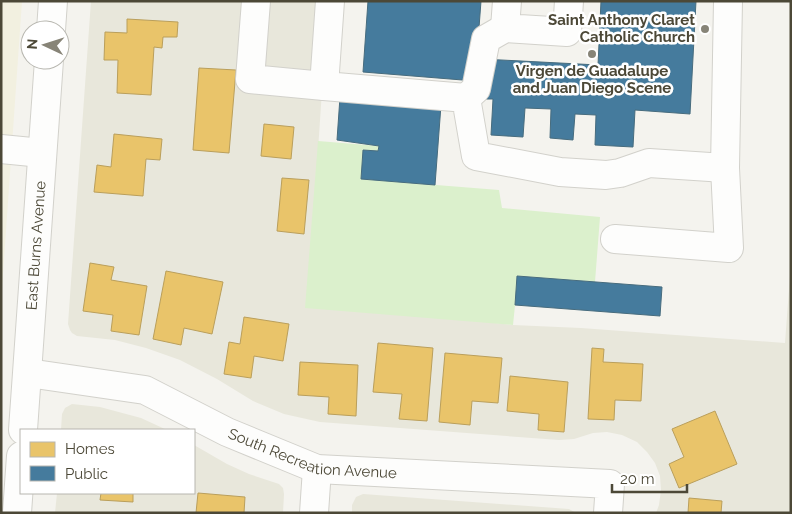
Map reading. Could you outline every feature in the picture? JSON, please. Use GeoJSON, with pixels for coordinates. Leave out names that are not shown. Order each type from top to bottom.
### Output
{"type":"FeatureCollection","features":[{"type":"Feature","properties":{"kind":"street"},"geometry":{"type":"LineString","coordinates":[[52,20],[53,1]]}},
{"type":"Feature","properties":{"kind":"street"},"geometry":{"type":"LineString","coordinates":[[256,1],[250,79],[466,98],[476,89],[486,39],[505,28],[567,32],[569,1]]}},
{"type":"Feature","properties":{"kind":"street"},"geometry":{"type":"LineString","coordinates":[[324,86],[330,1]]}},
{"type":"Feature","properties":{"kind":"street"},"geometry":{"type":"LineString","coordinates":[[505,28],[507,1]]}},
{"type":"Feature","properties":{"kind":"street"},"geometry":{"type":"LineString","coordinates":[[615,239],[729,248],[725,168],[728,1]]}},
{"type":"Feature","properties":{"kind":"street","name":"East Burns Avenue"},"geometry":{"type":"LineString","coordinates":[[23,429],[47,70]]}},
{"type":"Feature","properties":{"kind":"street"},"geometry":{"type":"LineString","coordinates":[[466,98],[476,156],[560,172],[606,175],[620,173],[649,163],[725,168]]}},
{"type":"Feature","properties":{"kind":"street"},"geometry":{"type":"LineString","coordinates":[[1,149],[42,153]]}},
{"type":"Feature","properties":{"kind":"street","name":"South Recreation Avenue"},"geometry":{"type":"LineString","coordinates":[[28,373],[145,390],[227,432],[317,469],[610,484],[608,513]]}},
{"type":"Feature","properties":{"kind":"street"},"geometry":{"type":"LineString","coordinates":[[314,513],[317,469]]}},
{"type":"Feature","properties":{"kind":"street"},"geometry":{"type":"LineString","coordinates":[[17,513],[20,470]]}},
{"type":"Feature","properties":{"kind":"shaded area"},"geometry":{"type":"Polygon","coordinates":[[[1,1],[22,1],[20,20],[1,302],[1,1]]]}},
{"type":"Feature","properties":{"kind":"shaded area"},"geometry":{"type":"Polygon","coordinates":[[[91,1],[328,1],[316,180],[443,317],[513,325],[785,343],[791,262],[791,513],[656,513],[661,490],[660,476],[655,463],[637,442],[622,435],[607,432],[593,433],[574,439],[559,440],[320,422],[284,414],[253,401],[217,379],[180,360],[115,340],[77,336],[72,333],[68,324],[91,1]]]}},
{"type":"Feature","properties":{"kind":"shaded area"},"geometry":{"type":"Polygon","coordinates":[[[72,404],[100,407],[141,418],[165,429],[61,429],[62,414],[65,408],[72,404]]]}},
{"type":"Feature","properties":{"kind":"shaded area"},"geometry":{"type":"Polygon","coordinates":[[[195,446],[227,464],[279,484],[283,488],[284,494],[283,513],[55,513],[57,494],[195,494],[195,446]]]}},
{"type":"Feature","properties":{"kind":"shaded area"},"geometry":{"type":"Polygon","coordinates":[[[363,494],[569,509],[576,513],[352,513],[352,505],[356,497],[363,494]]]}},
{"type":"Feature","properties":{"kind":"green space"},"geometry":{"type":"Polygon","coordinates":[[[318,141],[379,146],[378,151],[363,150],[361,179],[499,190],[502,208],[600,217],[595,282],[518,276],[513,325],[305,308],[318,141]]]}},
{"type":"Feature","properties":{"kind":"building: Homes"},"geometry":{"type":"Polygon","coordinates":[[[127,19],[178,22],[177,37],[163,37],[162,48],[154,47],[151,95],[117,93],[118,60],[104,60],[105,32],[127,33],[127,19]]]}},
{"type":"Feature","properties":{"kind":"building: Homes"},"geometry":{"type":"Polygon","coordinates":[[[199,68],[236,70],[229,153],[193,150],[199,68]]]}},
{"type":"Feature","properties":{"kind":"building: Homes"},"geometry":{"type":"Polygon","coordinates":[[[264,124],[294,127],[291,159],[261,156],[264,124]]]}},
{"type":"Feature","properties":{"kind":"building: Homes"},"geometry":{"type":"Polygon","coordinates":[[[114,134],[162,139],[160,160],[146,159],[143,196],[94,192],[97,165],[111,167],[114,134]]]}},
{"type":"Feature","properties":{"kind":"building: Homes"},"geometry":{"type":"Polygon","coordinates":[[[282,178],[309,180],[304,234],[277,231],[282,178]]]}},
{"type":"Feature","properties":{"kind":"building: Homes"},"geometry":{"type":"Polygon","coordinates":[[[90,263],[114,267],[111,280],[147,286],[139,335],[111,331],[113,315],[83,311],[90,263]]]}},
{"type":"Feature","properties":{"kind":"building: Homes"},"geometry":{"type":"Polygon","coordinates":[[[166,271],[223,282],[212,334],[184,328],[181,345],[153,339],[166,271]]]}},
{"type":"Feature","properties":{"kind":"building: Homes"},"geometry":{"type":"Polygon","coordinates":[[[244,317],[289,324],[283,361],[254,356],[251,378],[224,374],[229,342],[240,344],[244,317]]]}},
{"type":"Feature","properties":{"kind":"building: Homes"},"geometry":{"type":"Polygon","coordinates":[[[378,343],[433,348],[427,421],[399,419],[402,394],[373,392],[378,343]]]}},
{"type":"Feature","properties":{"kind":"building: Homes"},"geometry":{"type":"Polygon","coordinates":[[[592,348],[604,349],[603,362],[643,364],[641,401],[615,400],[614,420],[588,419],[592,348]]]}},
{"type":"Feature","properties":{"kind":"building: Homes"},"geometry":{"type":"Polygon","coordinates":[[[445,353],[502,358],[498,403],[472,401],[470,425],[439,422],[445,353]]]}},
{"type":"Feature","properties":{"kind":"building: Homes"},"geometry":{"type":"Polygon","coordinates":[[[300,362],[358,365],[356,416],[328,414],[329,397],[298,395],[300,362]]]}},
{"type":"Feature","properties":{"kind":"building: Homes"},"geometry":{"type":"Polygon","coordinates":[[[510,376],[568,382],[564,432],[538,430],[539,414],[507,411],[510,376]]]}},
{"type":"Feature","properties":{"kind":"building: Homes"},"geometry":{"type":"Polygon","coordinates":[[[715,411],[737,464],[679,488],[669,464],[684,457],[672,429],[715,411]]]}},
{"type":"Feature","properties":{"kind":"building: Homes"},"geometry":{"type":"Polygon","coordinates":[[[198,493],[245,497],[244,513],[196,513],[198,493]]]}},
{"type":"Feature","properties":{"kind":"building: Homes"},"geometry":{"type":"Polygon","coordinates":[[[101,494],[133,494],[133,502],[100,500],[101,494]]]}},
{"type":"Feature","properties":{"kind":"building: Homes"},"geometry":{"type":"Polygon","coordinates":[[[689,498],[722,501],[721,513],[688,513],[689,498]]]}},
{"type":"Feature","properties":{"kind":"building: Public"},"geometry":{"type":"Polygon","coordinates":[[[368,1],[481,1],[475,81],[363,72],[368,1]]]}},
{"type":"Feature","properties":{"kind":"building: Public"},"geometry":{"type":"Polygon","coordinates":[[[601,1],[696,1],[690,114],[635,110],[633,147],[595,145],[596,115],[575,114],[573,140],[550,138],[551,109],[525,108],[523,137],[491,135],[493,99],[480,99],[482,59],[598,65],[601,1]]]}},
{"type":"Feature","properties":{"kind":"building: Public"},"geometry":{"type":"Polygon","coordinates":[[[340,97],[441,105],[435,185],[361,179],[363,150],[378,151],[379,146],[337,140],[340,97]]]}},
{"type":"Feature","properties":{"kind":"building: Public"},"geometry":{"type":"Polygon","coordinates":[[[517,276],[662,287],[660,316],[515,305],[517,276]]]}},
{"type":"Feature","properties":{"kind":"place","name":"Saint Anthony Claret Catholic Church"},"geometry":{"type":"Point","coordinates":[705,29]}},
{"type":"Feature","properties":{"kind":"place","name":"Virgen de Guadalupe and Juan Diego Scene"},"geometry":{"type":"Point","coordinates":[592,54]}}]}
